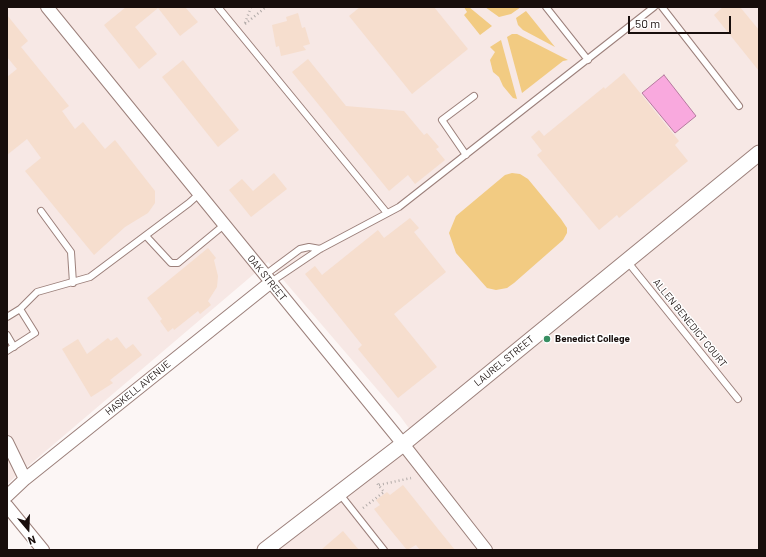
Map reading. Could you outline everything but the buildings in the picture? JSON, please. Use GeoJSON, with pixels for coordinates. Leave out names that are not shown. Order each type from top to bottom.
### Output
{"type":"FeatureCollection","features":[{"type":"Feature","properties":{"kind":"street","name":"OAK STREET"},"geometry":{"type":"LineString","coordinates":[[46,7],[403,444],[486,550]]}},
{"type":"Feature","properties":{"kind":"street","name":"LAUREL STREET"},"geometry":{"type":"LineString","coordinates":[[265,550],[403,444],[759,153]]}},
{"type":"Feature","properties":{"kind":"street","name":"HASKELL AVENUE"},"geometry":{"type":"LineString","coordinates":[[7,496],[268,279]]}},
{"type":"Feature","properties":{"kind":"street"},"geometry":{"type":"LineString","coordinates":[[7,442],[25,480]]}},
{"type":"Feature","properties":{"kind":"street"},"geometry":{"type":"LineString","coordinates":[[7,506],[43,550]]}},
{"type":"Feature","properties":{"kind":"lane"},"geometry":{"type":"LineString","coordinates":[[218,7],[387,213]]}},
{"type":"Feature","properties":{"kind":"lane"},"geometry":{"type":"LineString","coordinates":[[546,7],[588,60]]}},
{"type":"Feature","properties":{"kind":"lane"},"geometry":{"type":"LineString","coordinates":[[268,279],[320,248],[399,207],[654,7]]}},
{"type":"Feature","properties":{"kind":"lane"},"geometry":{"type":"LineString","coordinates":[[662,7],[739,106]]}},
{"type":"Feature","properties":{"kind":"lane"},"geometry":{"type":"LineString","coordinates":[[466,154],[442,120],[474,96]]}},
{"type":"Feature","properties":{"kind":"lane"},"geometry":{"type":"LineString","coordinates":[[7,317],[20,309],[37,292],[90,277],[146,236],[199,194]]}},
{"type":"Feature","properties":{"kind":"lane"},"geometry":{"type":"LineString","coordinates":[[41,211],[71,252],[73,283]]}},
{"type":"Feature","properties":{"kind":"lane"},"geometry":{"type":"LineString","coordinates":[[146,236],[171,263],[178,263],[224,225]]}},
{"type":"Feature","properties":{"kind":"lane"},"geometry":{"type":"LineString","coordinates":[[268,279],[300,249],[309,247],[320,248]]}},
{"type":"Feature","properties":{"kind":"lane","name":"ALLEN BENEDICT COURT"},"geometry":{"type":"LineString","coordinates":[[627,261],[738,399]]}},
{"type":"Feature","properties":{"kind":"lane"},"geometry":{"type":"LineString","coordinates":[[7,351],[35,333],[20,309]]}},
{"type":"Feature","properties":{"kind":"lane"},"geometry":{"type":"LineString","coordinates":[[7,335],[14,347]]}},
{"type":"Feature","properties":{"kind":"lane"},"geometry":{"type":"LineString","coordinates":[[339,493],[384,550]]}},
{"type":"Feature","properties":{"kind":"path"},"geometry":{"type":"LineString","coordinates":[[251,7],[245,24],[266,7]]}},
{"type":"Feature","properties":{"kind":"path"},"geometry":{"type":"LineString","coordinates":[[362,510],[385,492],[373,478]]}},
{"type":"Feature","properties":{"kind":"path"},"geometry":{"type":"LineString","coordinates":[[379,485],[411,478]]}},
{"type":"Feature","properties":{"kind":"shaded area","name":"Benedict College"},"geometry":{"type":"Polygon","coordinates":[[[7,7],[759,7],[759,550],[277,550],[416,438],[400,416],[268,262],[7,484],[7,7]]]}},
{"type":"Feature","properties":{"kind":"shaded area"},"geometry":{"type":"Polygon","coordinates":[[[464,7],[469,7],[492,26],[480,35],[464,15],[467,12],[464,7]]]}},
{"type":"Feature","properties":{"kind":"shaded area"},"geometry":{"type":"Polygon","coordinates":[[[485,7],[521,7],[511,14],[499,17],[485,7]]]}},
{"type":"Feature","properties":{"kind":"shaded area"},"geometry":{"type":"Polygon","coordinates":[[[526,11],[555,47],[523,30],[518,25],[516,18],[526,11]]]}},
{"type":"Feature","properties":{"kind":"shaded area"},"geometry":{"type":"Polygon","coordinates":[[[512,34],[517,34],[568,60],[563,61],[522,93],[507,37],[512,34]]]}},
{"type":"Feature","properties":{"kind":"shaded area"},"geometry":{"type":"Polygon","coordinates":[[[501,40],[517,99],[513,98],[503,86],[499,77],[493,72],[490,60],[495,52],[490,47],[501,40]]]}},
{"type":"Feature","properties":{"kind":"shaded area"},"geometry":{"type":"Polygon","coordinates":[[[664,75],[696,116],[675,133],[642,93],[664,75]]]}},
{"type":"Feature","properties":{"kind":"shaded area"},"geometry":{"type":"Polygon","coordinates":[[[512,173],[520,174],[528,179],[561,219],[567,228],[567,233],[563,240],[514,283],[507,288],[496,290],[487,288],[456,253],[449,233],[456,216],[505,175],[512,173]]]}},
{"type":"Feature","properties":{"kind":"place","name":"Benedict College"},"geometry":{"type":"Point","coordinates":[547,339]}}]}
